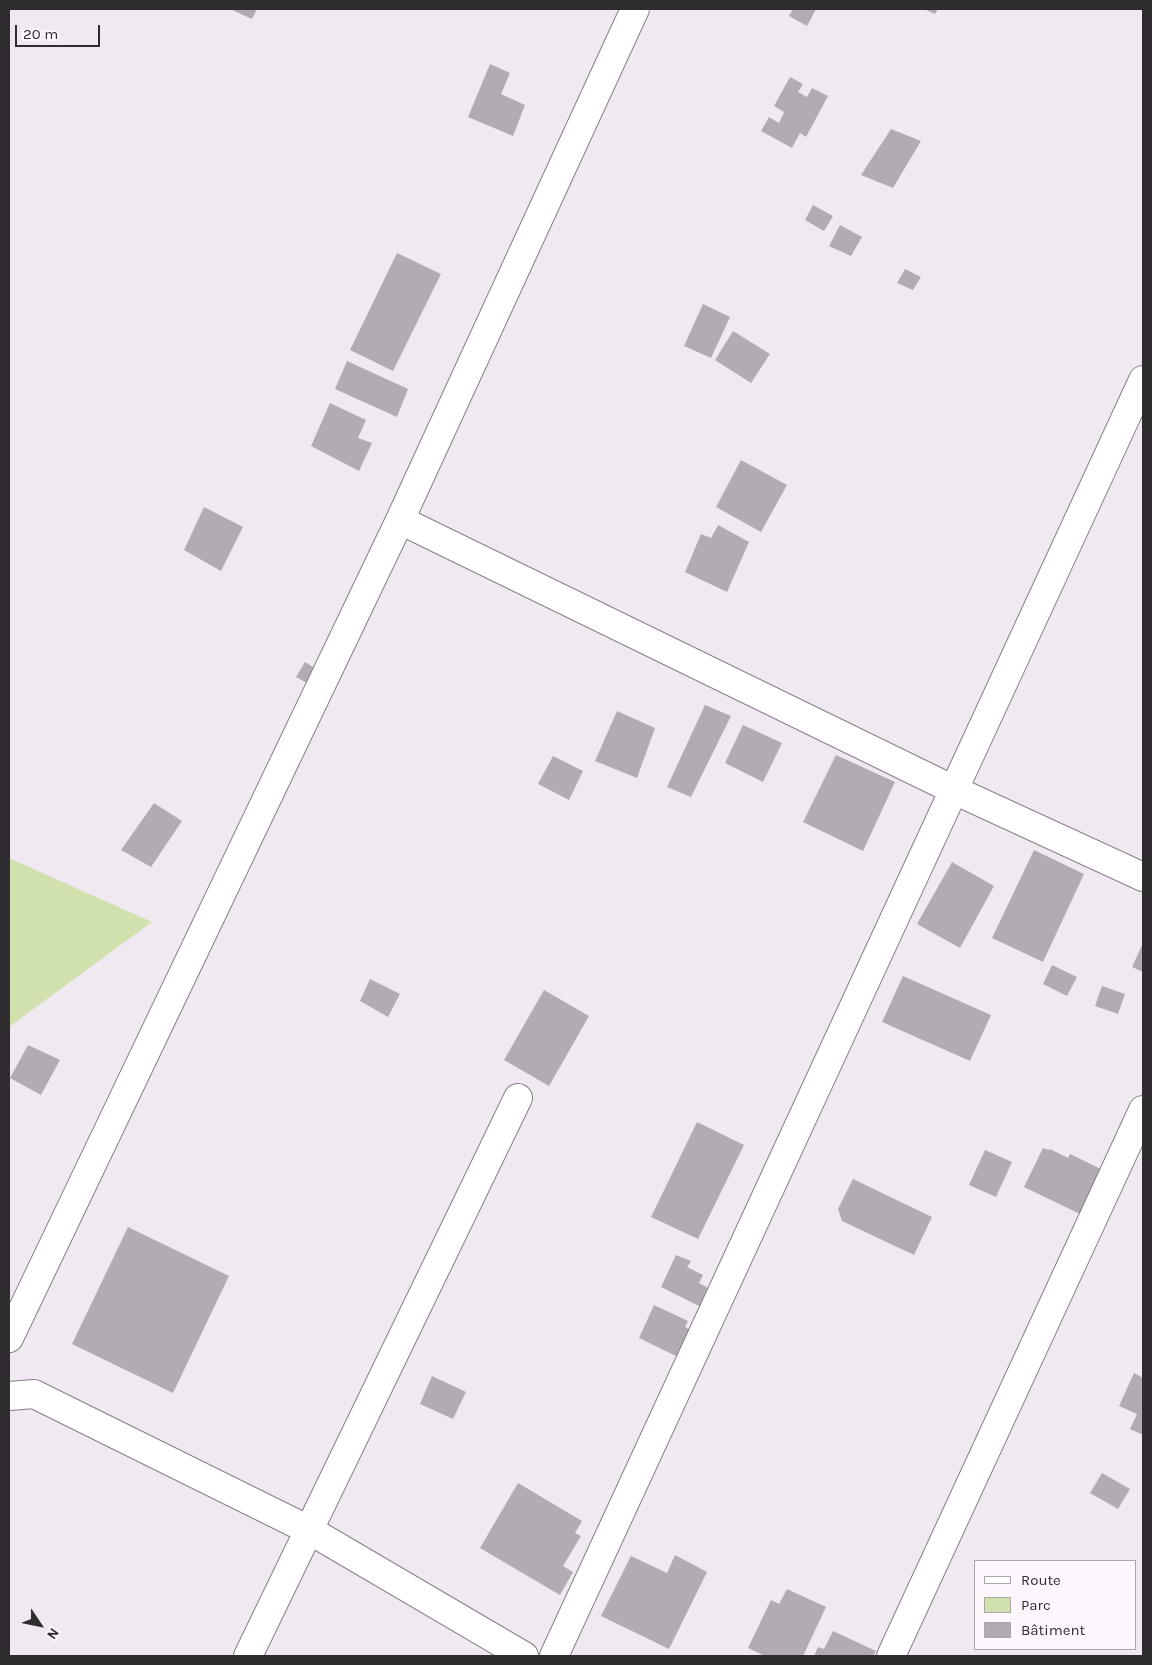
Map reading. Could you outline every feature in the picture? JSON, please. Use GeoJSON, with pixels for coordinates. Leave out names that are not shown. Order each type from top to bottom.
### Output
{"type":"FeatureCollection","features":[{"type":"Feature","properties":{"kind":"street"},"geometry":{"type":"LineString","coordinates":[[9,1338],[400,520],[635,9]]}},
{"type":"Feature","properties":{"kind":"street"},"geometry":{"type":"LineString","coordinates":[[554,1656],[1143,380]]}},
{"type":"Feature","properties":{"kind":"street"},"geometry":{"type":"LineString","coordinates":[[400,520],[954,790],[1143,877]]}},
{"type":"Feature","properties":{"kind":"street"},"geometry":{"type":"LineString","coordinates":[[248,1656],[518,1098]]}},
{"type":"Feature","properties":{"kind":"street"},"geometry":{"type":"LineString","coordinates":[[891,1656],[1143,1110]]}},
{"type":"Feature","properties":{"kind":"street"},"geometry":{"type":"LineString","coordinates":[[9,1396],[34,1394],[309,1530],[524,1656]]}},
{"type":"Feature","properties":{"kind":"green space"},"geometry":{"type":"Polygon","coordinates":[[[9,858],[152,922],[9,1027],[9,858]]]}},
{"type":"Feature","properties":{"kind":"building"},"geometry":{"type":"Polygon","coordinates":[[[230,9],[257,9],[252,19],[230,9]]]}},
{"type":"Feature","properties":{"kind":"building"},"geometry":{"type":"Polygon","coordinates":[[[793,9],[816,9],[807,26],[789,16],[793,9]]]}},
{"type":"Feature","properties":{"kind":"building"},"geometry":{"type":"Polygon","coordinates":[[[924,9],[938,9],[935,14],[924,9]]]}},
{"type":"Feature","properties":{"kind":"building"},"geometry":{"type":"Polygon","coordinates":[[[490,64],[510,73],[501,94],[525,105],[513,136],[468,117],[490,64]]]}},
{"type":"Feature","properties":{"kind":"building"},"geometry":{"type":"Polygon","coordinates":[[[790,77],[803,84],[798,92],[807,97],[812,88],[828,96],[806,137],[800,133],[792,148],[761,131],[769,117],[779,123],[784,112],[774,106],[790,77]]]}},
{"type":"Feature","properties":{"kind":"building"},"geometry":{"type":"Polygon","coordinates":[[[891,129],[921,141],[893,188],[861,175],[891,129]]]}},
{"type":"Feature","properties":{"kind":"building"},"geometry":{"type":"Polygon","coordinates":[[[813,205],[833,216],[824,231],[805,220],[813,205]]]}},
{"type":"Feature","properties":{"kind":"building"},"geometry":{"type":"Polygon","coordinates":[[[840,225],[862,237],[851,256],[829,246],[840,225]]]}},
{"type":"Feature","properties":{"kind":"building"},"geometry":{"type":"Polygon","coordinates":[[[397,253],[441,274],[393,371],[350,350],[397,253]]]}},
{"type":"Feature","properties":{"kind":"building"},"geometry":{"type":"Polygon","coordinates":[[[905,269],[921,277],[913,290],[897,283],[905,269]]]}},
{"type":"Feature","properties":{"kind":"building"},"geometry":{"type":"Polygon","coordinates":[[[703,304],[730,317],[711,358],[684,346],[703,304]]]}},
{"type":"Feature","properties":{"kind":"building"},"geometry":{"type":"Polygon","coordinates":[[[733,331],[770,354],[751,383],[715,360],[733,331]]]}},
{"type":"Feature","properties":{"kind":"building"},"geometry":{"type":"Polygon","coordinates":[[[347,361],[408,389],[397,417],[335,389],[347,361]]]}},
{"type":"Feature","properties":{"kind":"building"},"geometry":{"type":"Polygon","coordinates":[[[330,403],[366,420],[358,438],[372,443],[359,471],[311,446],[330,403]]]}},
{"type":"Feature","properties":{"kind":"building"},"geometry":{"type":"Polygon","coordinates":[[[741,460],[787,485],[761,532],[716,507],[741,460]]]}},
{"type":"Feature","properties":{"kind":"building"},"geometry":{"type":"Polygon","coordinates":[[[204,507],[243,527],[221,571],[184,550],[204,507]]]}},
{"type":"Feature","properties":{"kind":"building"},"geometry":{"type":"Polygon","coordinates":[[[718,525],[749,542],[727,592],[685,572],[701,534],[711,538],[718,525]]]}},
{"type":"Feature","properties":{"kind":"building"},"geometry":{"type":"Polygon","coordinates":[[[305,662],[320,671],[311,685],[296,677],[305,662]]]}},
{"type":"Feature","properties":{"kind":"building"},"geometry":{"type":"Polygon","coordinates":[[[705,705],[731,716],[691,797],[667,787],[705,705]]]}},
{"type":"Feature","properties":{"kind":"building"},"geometry":{"type":"Polygon","coordinates":[[[617,711],[655,728],[637,778],[595,761],[617,711]]]}},
{"type":"Feature","properties":{"kind":"building"},"geometry":{"type":"Polygon","coordinates":[[[743,725],[782,743],[763,782],[725,763],[743,725]]]}},
{"type":"Feature","properties":{"kind":"building"},"geometry":{"type":"Polygon","coordinates":[[[836,755],[895,782],[863,851],[803,822],[836,755]]]}},
{"type":"Feature","properties":{"kind":"building"},"geometry":{"type":"Polygon","coordinates":[[[553,756],[583,771],[569,800],[538,784],[553,756]]]}},
{"type":"Feature","properties":{"kind":"building"},"geometry":{"type":"Polygon","coordinates":[[[154,803],[182,821],[151,867],[121,850],[154,803]]]}},
{"type":"Feature","properties":{"kind":"building"},"geometry":{"type":"Polygon","coordinates":[[[1034,850],[1084,874],[1043,962],[992,938],[1034,850]]]}},
{"type":"Feature","properties":{"kind":"building"},"geometry":{"type":"Polygon","coordinates":[[[952,862],[994,886],[960,948],[917,924],[952,862]]]}},
{"type":"Feature","properties":{"kind":"building"},"geometry":{"type":"Polygon","coordinates":[[[1143,943],[1143,972],[1132,967],[1143,943]]]}},
{"type":"Feature","properties":{"kind":"building"},"geometry":{"type":"Polygon","coordinates":[[[1052,965],[1077,977],[1067,996],[1043,984],[1052,965]]]}},
{"type":"Feature","properties":{"kind":"building"},"geometry":{"type":"Polygon","coordinates":[[[903,976],[991,1015],[970,1061],[882,1022],[903,976]]]}},
{"type":"Feature","properties":{"kind":"building"},"geometry":{"type":"Polygon","coordinates":[[[370,979],[400,994],[388,1017],[360,1001],[370,979]]]}},
{"type":"Feature","properties":{"kind":"building"},"geometry":{"type":"Polygon","coordinates":[[[1102,986],[1125,994],[1118,1014],[1095,1006],[1102,986]]]}},
{"type":"Feature","properties":{"kind":"building"},"geometry":{"type":"Polygon","coordinates":[[[544,990],[589,1016],[549,1086],[504,1060],[544,990]]]}},
{"type":"Feature","properties":{"kind":"building"},"geometry":{"type":"Polygon","coordinates":[[[28,1045],[60,1060],[41,1095],[10,1078],[28,1045]]]}},
{"type":"Feature","properties":{"kind":"building"},"geometry":{"type":"Polygon","coordinates":[[[697,1122],[744,1145],[698,1239],[651,1217],[697,1122]]]}},
{"type":"Feature","properties":{"kind":"building"},"geometry":{"type":"Polygon","coordinates":[[[1043,1148],[1050,1149],[1068,1158],[1070,1154],[1101,1169],[1080,1214],[1024,1187],[1043,1148]]]}},
{"type":"Feature","properties":{"kind":"building"},"geometry":{"type":"Polygon","coordinates":[[[985,1150],[1012,1162],[996,1197],[969,1185],[985,1150]]]}},
{"type":"Feature","properties":{"kind":"building"},"geometry":{"type":"Polygon","coordinates":[[[853,1179],[932,1217],[914,1255],[842,1221],[838,1209],[853,1179]]]}},
{"type":"Feature","properties":{"kind":"building"},"geometry":{"type":"Polygon","coordinates":[[[128,1227],[229,1276],[173,1393],[72,1344],[128,1227]]]}},
{"type":"Feature","properties":{"kind":"building"},"geometry":{"type":"Polygon","coordinates":[[[676,1255],[691,1261],[687,1267],[703,1275],[699,1283],[714,1291],[705,1309],[661,1287],[676,1255]]]}},
{"type":"Feature","properties":{"kind":"building"},"geometry":{"type":"Polygon","coordinates":[[[654,1305],[688,1321],[685,1327],[695,1332],[682,1359],[639,1338],[654,1305]]]}},
{"type":"Feature","properties":{"kind":"building"},"geometry":{"type":"Polygon","coordinates":[[[1134,1373],[1143,1378],[1143,1435],[1130,1429],[1137,1414],[1119,1406],[1134,1373]]]}},
{"type":"Feature","properties":{"kind":"building"},"geometry":{"type":"Polygon","coordinates":[[[432,1376],[466,1392],[453,1419],[420,1404],[432,1376]]]}},
{"type":"Feature","properties":{"kind":"building"},"geometry":{"type":"Polygon","coordinates":[[[1102,1473],[1130,1489],[1118,1509],[1090,1493],[1102,1473]]]}},
{"type":"Feature","properties":{"kind":"building"},"geometry":{"type":"Polygon","coordinates":[[[518,1483],[582,1521],[575,1533],[581,1536],[563,1566],[573,1572],[560,1595],[480,1548],[518,1483]]]}},
{"type":"Feature","properties":{"kind":"building"},"geometry":{"type":"Polygon","coordinates":[[[675,1555],[707,1572],[669,1649],[601,1616],[631,1556],[667,1573],[675,1555]]]}},
{"type":"Feature","properties":{"kind":"building"},"geometry":{"type":"Polygon","coordinates":[[[787,1589],[826,1607],[803,1656],[765,1656],[748,1648],[771,1600],[779,1604],[787,1589]]]}},
{"type":"Feature","properties":{"kind":"building"},"geometry":{"type":"Polygon","coordinates":[[[833,1631],[876,1651],[873,1656],[814,1656],[818,1647],[824,1649],[833,1631]]]}}]}
